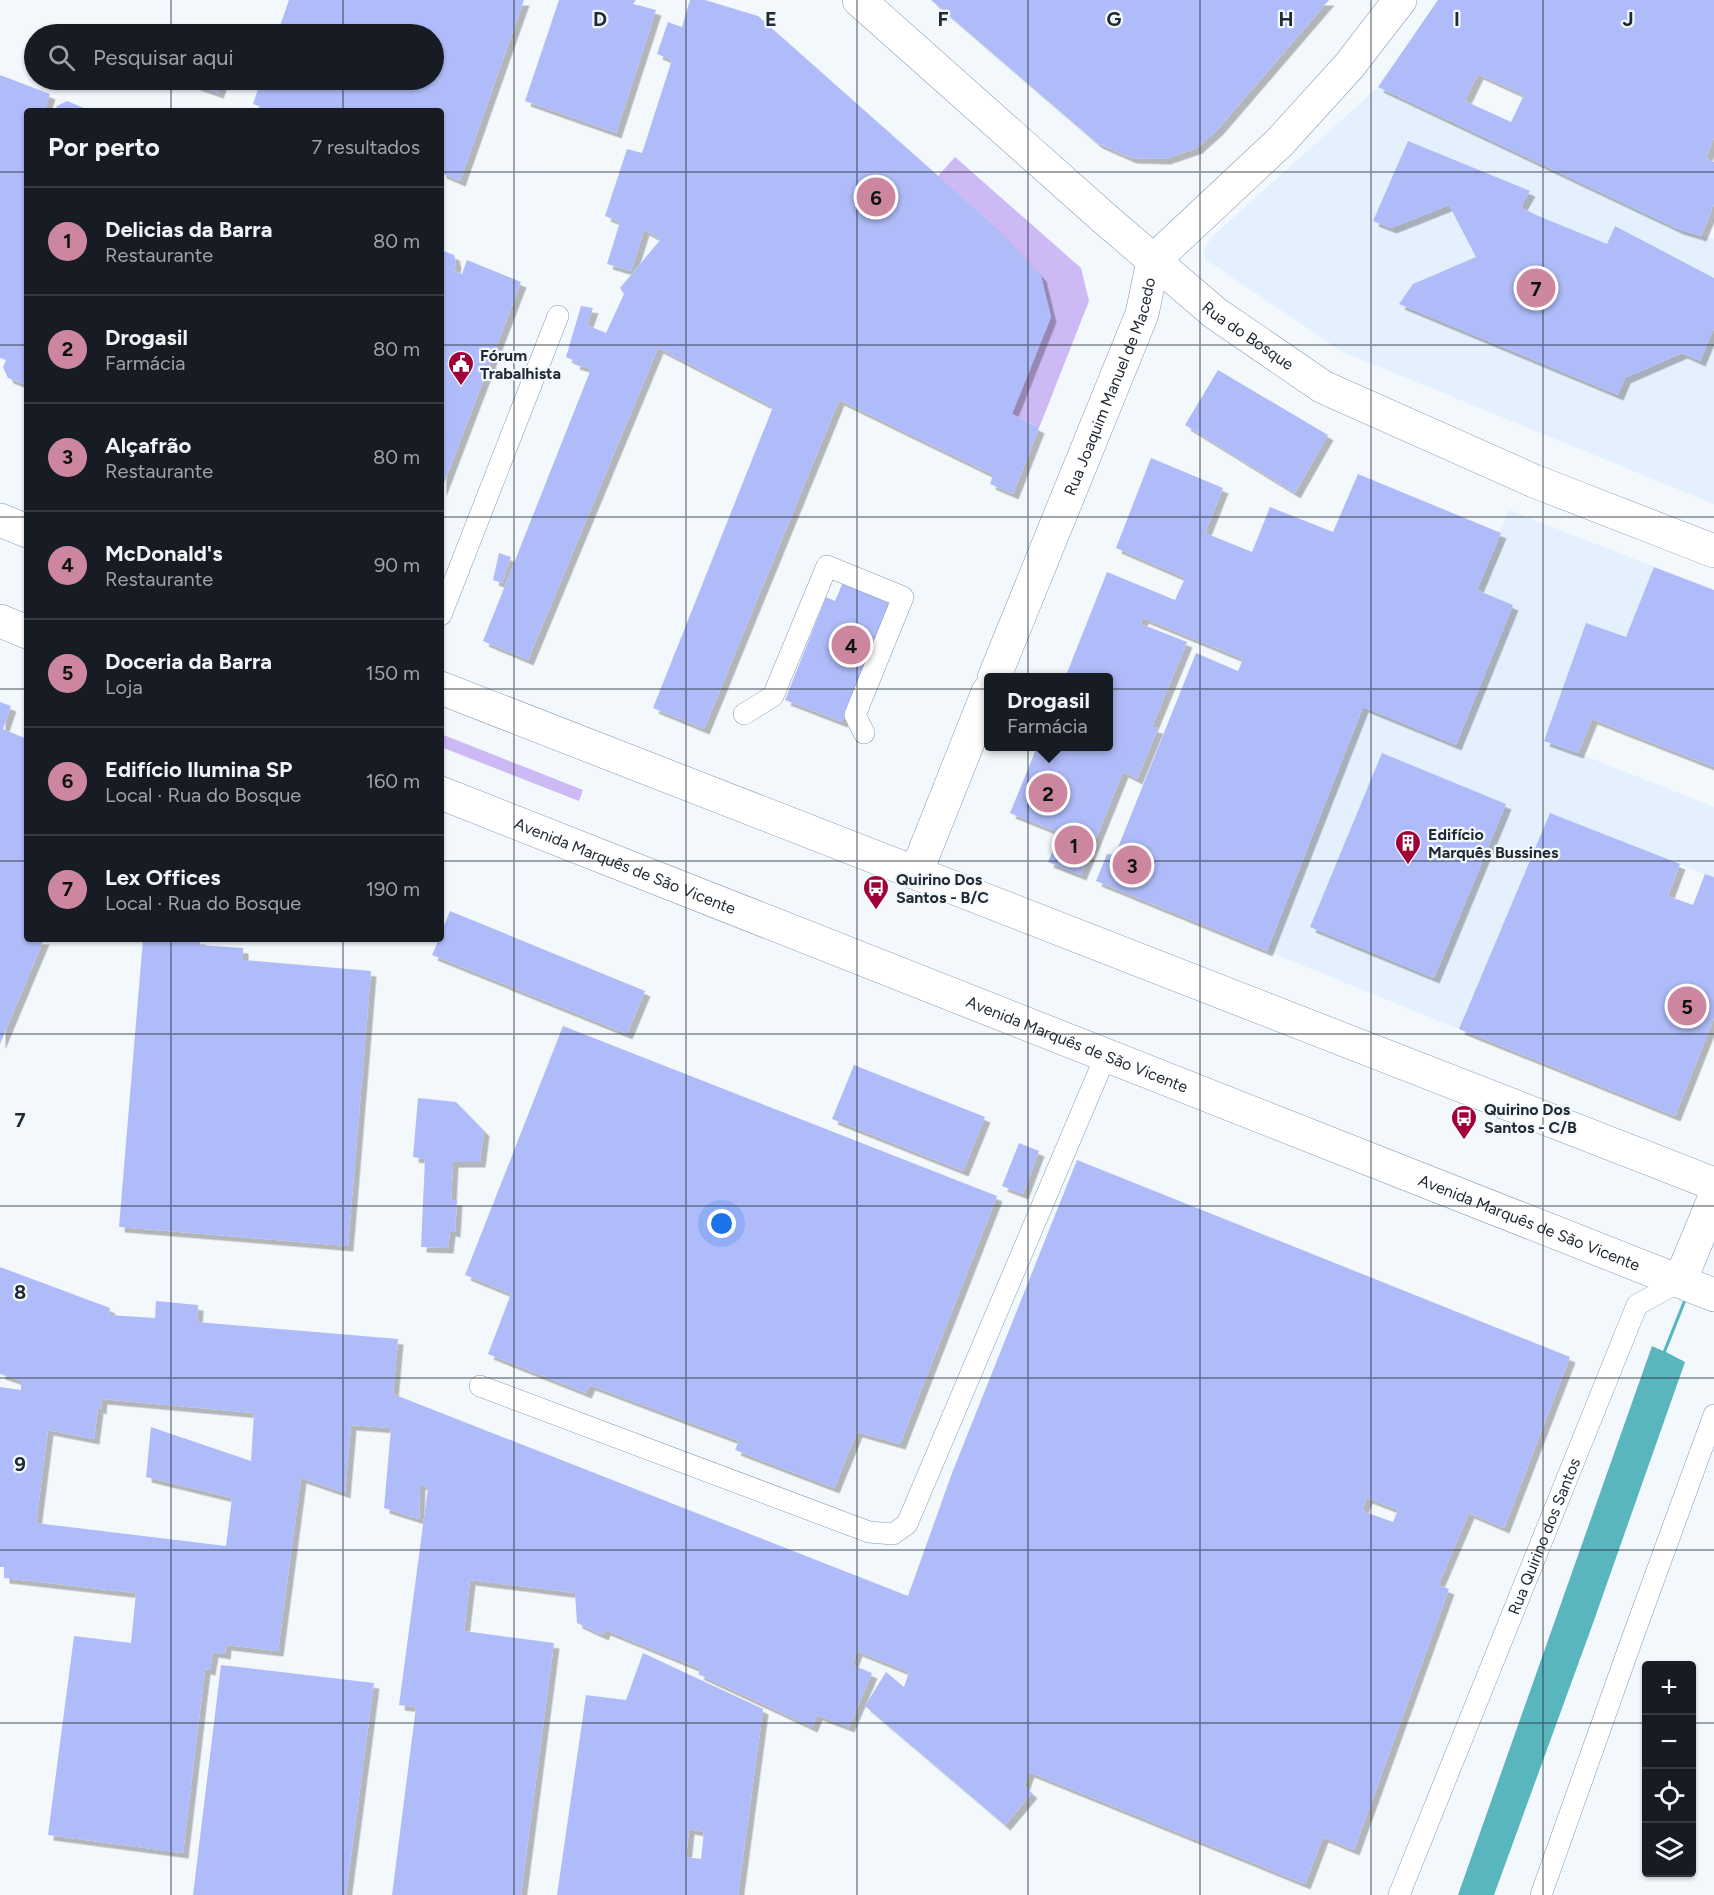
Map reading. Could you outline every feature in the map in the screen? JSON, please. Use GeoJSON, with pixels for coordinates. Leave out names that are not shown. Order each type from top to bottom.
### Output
{"type":"FeatureCollection","features":[{"type":"Feature","properties":{"kind":"main road","name":"Rua do Bosque"},"geometry":{"type":"LineString","coordinates":[[859,0],[1153,261],[1215,313],[1323,387],[1534,481],[1714,551]]}},
{"type":"Feature","properties":{"kind":"main road","name":"Rua Joaquim Manuel de Macedo"},"geometry":{"type":"LineString","coordinates":[[996,673],[1142,314],[1153,261],[1280,142],[1349,66],[1400,0]]}},
{"type":"Feature","properties":{"kind":"main road"},"geometry":{"type":"LineString","coordinates":[[0,520],[24,530]]}},
{"type":"Feature","properties":{"kind":"main road"},"geometry":{"type":"LineString","coordinates":[[0,621],[24,631]]}},
{"type":"Feature","properties":{"kind":"main road"},"geometry":{"type":"LineString","coordinates":[[444,689],[1714,1184]]}},
{"type":"Feature","properties":{"kind":"main road"},"geometry":{"type":"LineString","coordinates":[[916,873],[984,702]]}},
{"type":"Feature","properties":{"kind":"main road","name":"Avenida Marquês de São Vicente"},"geometry":{"type":"LineString","coordinates":[[444,794],[1714,1295]]}},
{"type":"Feature","properties":{"kind":"main road"},"geometry":{"type":"LineString","coordinates":[[1680,1281],[1714,1199]]}},
{"type":"Feature","properties":{"kind":"lane"},"geometry":{"type":"LineString","coordinates":[[444,607],[558,316]]}},
{"type":"Feature","properties":{"kind":"lane"},"geometry":{"type":"LineString","coordinates":[[744,714],[773,696],[827,566],[903,597],[855,715],[864,733]]}},
{"type":"Feature","properties":{"kind":"lane"},"geometry":{"type":"LineString","coordinates":[[480,1386],[869,1532],[893,1534],[907,1524],[1106,1054]]}},
{"type":"Feature","properties":{"kind":"lane","name":"Rua Quirino dos Santos"},"geometry":{"type":"LineString","coordinates":[[1399,1895],[1637,1305],[1680,1281]]}},
{"type":"Feature","properties":{"kind":"lane"},"geometry":{"type":"LineString","coordinates":[[1541,1895],[1714,1415]]}},
{"type":"Feature","properties":{"kind":"shaded area"},"geometry":{"type":"Polygon","coordinates":[[[1378,87],[1676,228],[1714,239],[1714,504],[1343,352],[1205,259],[1203,250],[1214,235],[1378,87]]]}},
{"type":"Feature","properties":{"kind":"shaded area"},"geometry":{"type":"Polygon","coordinates":[[[955,157],[1081,268],[1089,301],[1039,428],[1012,414],[1041,276],[990,222],[938,176],[955,157]]]}},
{"type":"Feature","properties":{"kind":"shaded area"},"geometry":{"type":"Polygon","coordinates":[[[1509,510],[1655,567],[1578,753],[1714,807],[1714,878],[1550,813],[1459,1029],[1267,951],[1363,707],[1419,729],[1509,510]]]}},
{"type":"Feature","properties":{"kind":"shaded area"},"geometry":{"type":"Polygon","coordinates":[[[444,735],[583,790],[579,801],[444,748],[444,735]]]}},
{"type":"Feature","properties":{"kind":"water"},"geometry":{"type":"Polygon","coordinates":[[[1714,1223],[1714,1231],[1666,1352],[1685,1362],[1494,1895],[1458,1895],[1652,1346],[1663,1351],[1714,1223]]]}},
{"type":"Feature","properties":{"kind":"building"},"geometry":{"type":"Polygon","coordinates":[[[289,0],[524,0],[460,181],[444,174],[444,108],[264,108],[253,104],[258,90],[444,90],[444,24],[281,24],[289,0]]]}},
{"type":"Feature","properties":{"kind":"building"},"geometry":{"type":"Polygon","coordinates":[[[559,0],[636,0],[633,4],[656,10],[616,133],[525,101],[559,0]]]}},
{"type":"Feature","properties":{"kind":"building"},"geometry":{"type":"Polygon","coordinates":[[[690,0],[705,0],[758,16],[990,222],[1041,276],[1051,317],[1012,414],[1039,428],[1013,494],[990,484],[993,475],[839,400],[704,729],[653,708],[773,407],[658,348],[528,660],[483,641],[591,369],[574,364],[575,361],[566,357],[581,306],[593,308],[587,325],[606,333],[624,294],[620,288],[661,239],[644,230],[631,271],[607,264],[620,222],[605,216],[627,149],[642,153],[672,60],[657,54],[668,22],[682,27],[690,0]]]}},
{"type":"Feature","properties":{"kind":"building"},"geometry":{"type":"Polygon","coordinates":[[[931,0],[1329,0],[1218,129],[1197,148],[1165,159],[1131,158],[1097,143],[931,0]]]}},
{"type":"Feature","properties":{"kind":"building"},"geometry":{"type":"Polygon","coordinates":[[[1438,0],[1714,0],[1714,137],[1706,159],[1714,162],[1714,204],[1701,236],[1678,229],[1378,87],[1438,0]],[[1478,74],[1465,101],[1511,122],[1524,95],[1478,74]]]}},
{"type":"Feature","properties":{"kind":"building"},"geometry":{"type":"Polygon","coordinates":[[[0,75],[24,84],[24,90],[39,90],[50,94],[45,108],[24,108],[24,384],[8,378],[3,367],[6,360],[0,358],[0,75]]]}},
{"type":"Feature","properties":{"kind":"building"},"geometry":{"type":"Polygon","coordinates":[[[67,101],[84,108],[56,108],[67,101]]]}},
{"type":"Feature","properties":{"kind":"building"},"geometry":{"type":"Polygon","coordinates":[[[1408,141],[1530,191],[1521,207],[1536,215],[1607,244],[1615,226],[1714,278],[1714,328],[1700,361],[1682,353],[1625,378],[1618,395],[1399,304],[1413,284],[1476,257],[1449,205],[1391,228],[1373,221],[1408,141]]]}},
{"type":"Feature","properties":{"kind":"building","name":"Fórum Trabalhista"},"geometry":{"type":"Polygon","coordinates":[[[444,251],[454,255],[456,263],[454,271],[462,274],[467,260],[521,282],[444,483],[444,251]]]}},
{"type":"Feature","properties":{"kind":"building"},"geometry":{"type":"Polygon","coordinates":[[[1218,370],[1328,435],[1295,493],[1185,425],[1218,370]]]}},
{"type":"Feature","properties":{"kind":"building"},"geometry":{"type":"Polygon","coordinates":[[[1151,458],[1223,488],[1205,533],[1252,552],[1270,507],[1333,532],[1358,474],[1501,533],[1477,590],[1513,605],[1456,745],[1363,707],[1267,951],[1096,881],[1107,854],[1115,855],[1196,653],[1238,671],[1243,659],[1143,618],[1141,624],[1187,642],[1152,727],[1158,728],[1137,779],[1123,772],[1081,875],[1048,862],[1060,833],[1010,813],[1035,751],[1113,751],[1113,673],[1067,673],[1107,572],[1175,600],[1185,578],[1116,548],[1151,458]]]}},
{"type":"Feature","properties":{"kind":"building"},"geometry":{"type":"Polygon","coordinates":[[[499,553],[511,557],[502,583],[493,580],[499,553]]]}},
{"type":"Feature","properties":{"kind":"building"},"geometry":{"type":"Polygon","coordinates":[[[1654,567],[1714,590],[1714,767],[1592,719],[1578,753],[1544,741],[1586,623],[1626,637],[1654,567]]]}},
{"type":"Feature","properties":{"kind":"building"},"geometry":{"type":"Polygon","coordinates":[[[844,580],[892,599],[842,722],[785,700],[826,597],[835,601],[844,580]]]}},
{"type":"Feature","properties":{"kind":"building"},"geometry":{"type":"Polygon","coordinates":[[[0,702],[11,706],[3,729],[24,738],[24,942],[43,942],[0,1044],[0,702]]]}},
{"type":"Feature","properties":{"kind":"building","name":"Edifício Marquês Bussines"},"geometry":{"type":"Polygon","coordinates":[[[1382,753],[1506,804],[1434,978],[1310,927],[1382,753]]]}},
{"type":"Feature","properties":{"kind":"building"},"geometry":{"type":"Polygon","coordinates":[[[1550,813],[1680,864],[1668,896],[1693,905],[1705,874],[1714,877],[1714,1018],[1675,1116],[1459,1029],[1550,813]]]}},
{"type":"Feature","properties":{"kind":"building"},"geometry":{"type":"Polygon","coordinates":[[[450,911],[645,991],[627,1034],[432,955],[438,942],[444,942],[444,926],[450,911]]]}},
{"type":"Feature","properties":{"kind":"building"},"geometry":{"type":"Polygon","coordinates":[[[143,942],[200,942],[200,945],[243,948],[243,960],[371,971],[348,1246],[119,1227],[143,942]]]}},
{"type":"Feature","properties":{"kind":"building"},"geometry":{"type":"Polygon","coordinates":[[[563,1026],[997,1196],[900,1444],[857,1432],[834,1488],[735,1450],[739,1441],[590,1385],[586,1393],[488,1354],[511,1294],[465,1275],[563,1026]]]}},
{"type":"Feature","properties":{"kind":"building"},"geometry":{"type":"Polygon","coordinates":[[[854,1065],[985,1117],[963,1171],[832,1119],[854,1065]]]}},
{"type":"Feature","properties":{"kind":"building"},"geometry":{"type":"Polygon","coordinates":[[[418,1098],[456,1102],[484,1131],[480,1162],[453,1162],[451,1200],[457,1200],[455,1232],[450,1231],[448,1248],[421,1247],[425,1159],[413,1157],[418,1098]]]}},
{"type":"Feature","properties":{"kind":"building"},"geometry":{"type":"Polygon","coordinates":[[[1019,1143],[1039,1151],[1023,1194],[1002,1186],[1019,1143]]]}},
{"type":"Feature","properties":{"kind":"building"},"geometry":{"type":"Polygon","coordinates":[[[1077,1160],[1570,1357],[1504,1528],[1469,1513],[1438,1585],[1449,1589],[1354,1850],[1323,1837],[1305,1884],[1029,1772],[1024,1786],[1032,1793],[1005,1825],[865,1706],[886,1672],[904,1687],[909,1672],[857,1651],[852,1665],[872,1673],[849,1727],[817,1715],[812,1727],[698,1674],[701,1669],[605,1630],[603,1635],[577,1623],[575,1593],[470,1580],[464,1631],[554,1643],[521,1895],[392,1895],[416,1707],[399,1705],[428,1488],[420,1484],[419,1519],[384,1508],[391,1428],[351,1425],[345,1493],[301,1478],[278,1651],[226,1645],[225,1654],[213,1652],[210,1670],[205,1669],[183,1853],[48,1835],[74,1636],[131,1643],[136,1593],[4,1578],[4,1567],[0,1567],[0,1387],[21,1390],[21,1381],[0,1374],[0,1267],[110,1308],[109,1315],[155,1318],[156,1301],[198,1305],[197,1322],[398,1339],[393,1394],[908,1596],[952,1473],[1077,1160]],[[102,1399],[101,1409],[98,1408],[94,1439],[48,1430],[36,1523],[226,1546],[232,1498],[146,1477],[151,1427],[251,1461],[254,1413],[102,1399]],[[1367,1498],[1362,1511],[1393,1522],[1398,1510],[1367,1498]]]}},
{"type":"Feature","properties":{"kind":"building"},"geometry":{"type":"Polygon","coordinates":[[[643,1653],[763,1709],[738,1895],[557,1895],[586,1695],[626,1700],[643,1653]],[[689,1829],[686,1857],[701,1859],[704,1832],[689,1829]]]}},
{"type":"Feature","properties":{"kind":"building"},"geometry":{"type":"Polygon","coordinates":[[[221,1665],[374,1683],[346,1895],[193,1895],[221,1665]]]}},
{"type":"Feature","properties":{"kind":"place","name":"Edifício Ilumina SP"},"geometry":{"type":"Point","coordinates":[876,197]}},
{"type":"Feature","properties":{"kind":"place","name":"Lex Offices"},"geometry":{"type":"Point","coordinates":[1536,288]}},
{"type":"Feature","properties":{"kind":"place","name":"Fórum Trabalhista"},"geometry":{"type":"Point","coordinates":[461,387]}},
{"type":"Feature","properties":{"kind":"place","name":"McDonald's"},"geometry":{"type":"Point","coordinates":[851,645]}},
{"type":"Feature","properties":{"kind":"place","name":"Drogasil"},"geometry":{"type":"Point","coordinates":[1048,793]}},
{"type":"Feature","properties":{"kind":"place","name":"Delicias da Barra"},"geometry":{"type":"Point","coordinates":[1074,845]}},
{"type":"Feature","properties":{"kind":"place","name":"Alçafrão"},"geometry":{"type":"Point","coordinates":[1132,865]}},
{"type":"Feature","properties":{"kind":"place","name":"Edifício Marquês Bussines"},"geometry":{"type":"Point","coordinates":[1408,866]}},
{"type":"Feature","properties":{"kind":"place","name":"Quirino Dos Santos - B/C"},"geometry":{"type":"Point","coordinates":[876,911]}},
{"type":"Feature","properties":{"kind":"place","name":"Doceria da Barra"},"geometry":{"type":"Point","coordinates":[1687,1006]}},
{"type":"Feature","properties":{"kind":"place","name":"Quirino Dos Santos - C/B"},"geometry":{"type":"Point","coordinates":[1464,1141]}}]}
